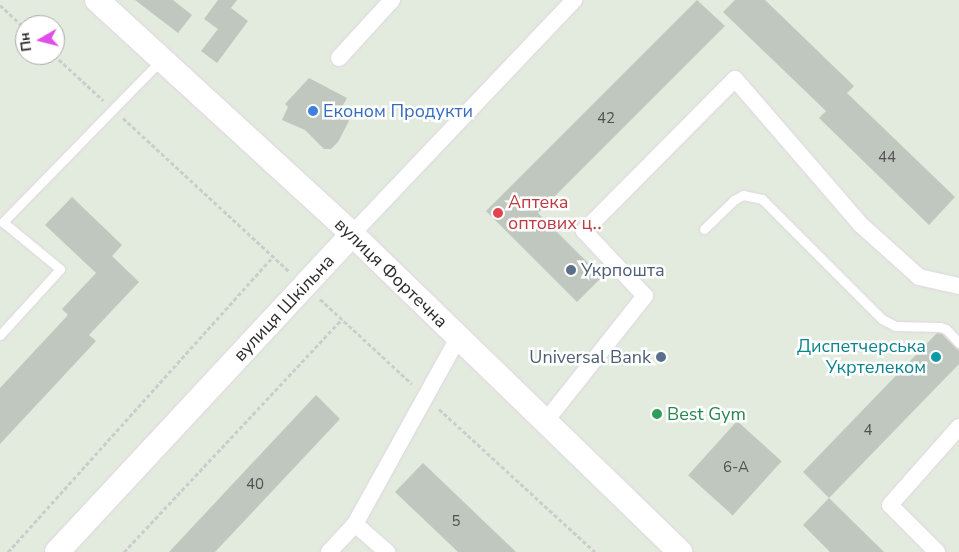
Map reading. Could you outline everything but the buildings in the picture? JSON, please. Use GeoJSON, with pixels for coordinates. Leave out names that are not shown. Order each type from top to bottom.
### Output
{"type":"FeatureCollection","features":[{"type":"Feature","properties":{"kind":"main road","name":"вулиця Фортечна"},"geometry":{"type":"LineString","coordinates":[[97,0],[352,234],[680,552]]}},
{"type":"Feature","properties":{"kind":"main road","name":"вулиця Шкільна"},"geometry":{"type":"LineString","coordinates":[[58,552],[352,234]]}},
{"type":"Feature","properties":{"kind":"street"},"geometry":{"type":"LineString","coordinates":[[339,58],[392,0]]}},
{"type":"Feature","properties":{"kind":"street","name":"вулиця Шкільна"},"geometry":{"type":"LineString","coordinates":[[352,234],[574,0]]}},
{"type":"Feature","properties":{"kind":"street"},"geometry":{"type":"LineString","coordinates":[[545,422],[645,296],[584,231],[735,79],[860,224],[919,277],[959,286]]}},
{"type":"Feature","properties":{"kind":"street"},"geometry":{"type":"LineString","coordinates":[[329,552],[355,524],[458,338]]}},
{"type":"Feature","properties":{"kind":"street"},"geometry":{"type":"LineString","coordinates":[[938,552],[890,505],[959,427]]}},
{"type":"Feature","properties":{"kind":"street"},"geometry":{"type":"LineString","coordinates":[[355,524],[387,552]]}},
{"type":"Feature","properties":{"kind":"lane"},"geometry":{"type":"LineString","coordinates":[[0,335],[60,269],[1,221],[162,59]]}},
{"type":"Feature","properties":{"kind":"lane"},"geometry":{"type":"LineString","coordinates":[[704,229],[734,200],[743,195],[762,199],[882,319],[895,326],[940,327],[946,329],[959,343]]}},
{"type":"Feature","properties":{"kind":"path"},"geometry":{"type":"LineString","coordinates":[[0,5],[15,19]]}},
{"type":"Feature","properties":{"kind":"path"},"geometry":{"type":"LineString","coordinates":[[65,65],[595,552]]}},
{"type":"Feature","properties":{"kind":"path"},"geometry":{"type":"LineString","coordinates":[[8,552],[274,256]]}},
{"type":"Feature","properties":{"kind":"path"},"geometry":{"type":"LineString","coordinates":[[124,552],[342,319]]}},
{"type":"Feature","properties":{"kind":"place","name":"Економ Продукти"},"geometry":{"type":"Point","coordinates":[313,111]}},
{"type":"Feature","properties":{"kind":"place","name":"Аптека оптових ц‥"},"geometry":{"type":"Point","coordinates":[498,213]}},
{"type":"Feature","properties":{"kind":"place","name":"Укрпошта"},"geometry":{"type":"Point","coordinates":[571,270]}},
{"type":"Feature","properties":{"kind":"place","name":"Universal Bank"},"geometry":{"type":"Point","coordinates":[661,357]}},
{"type":"Feature","properties":{"kind":"place","name":"Диспетчерська Укртелеком"},"geometry":{"type":"Point","coordinates":[936,357]}},
{"type":"Feature","properties":{"kind":"place","name":"Best Gym"},"geometry":{"type":"Point","coordinates":[657,414]}}]}
